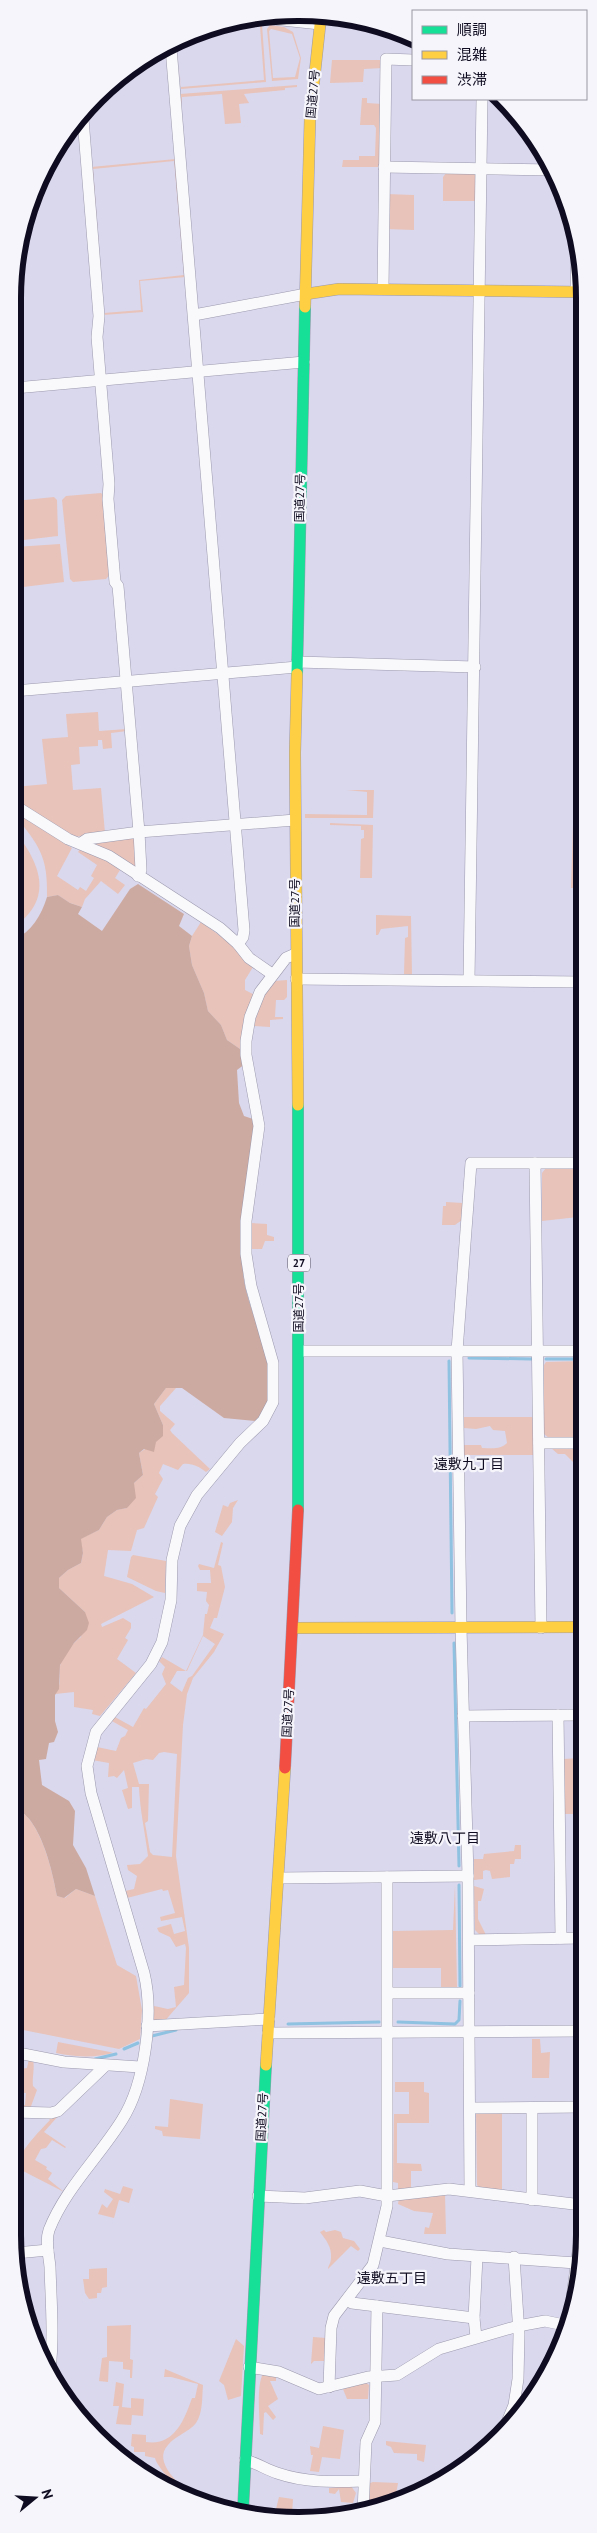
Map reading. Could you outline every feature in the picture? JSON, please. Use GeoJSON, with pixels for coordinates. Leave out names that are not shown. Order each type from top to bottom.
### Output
{"type":"FeatureCollection","features":[{"type":"Feature","properties":{"kind":"main road","name":"国道27号"},"geometry":{"type":"LineString","coordinates":[[243,2506],[258,2196],[279,1878],[299,1481],[294,820],[310,118],[320,22]]}},
{"type":"Feature","properties":{"kind":"main road"},"geometry":{"type":"LineString","coordinates":[[306,294],[339,289],[480,289],[576,292]]}},
{"type":"Feature","properties":{"kind":"main road"},"geometry":{"type":"LineString","coordinates":[[293,1628],[576,1627]]}},
{"type":"Feature","properties":{"kind":"street"},"geometry":{"type":"LineString","coordinates":[[171,52],[245,934],[238,944]]}},
{"type":"Feature","properties":{"kind":"street"},"geometry":{"type":"LineString","coordinates":[[383,289],[386,59],[412,60]]}},
{"type":"Feature","properties":{"kind":"street"},"geometry":{"type":"LineString","coordinates":[[469,980],[482,100]]}},
{"type":"Feature","properties":{"kind":"street"},"geometry":{"type":"LineString","coordinates":[[83,124],[99,316],[97,337],[115,582],[118,586],[139,832],[141,870],[138,876]]}},
{"type":"Feature","properties":{"kind":"street"},"geometry":{"type":"LineString","coordinates":[[384,167],[544,170]]}},
{"type":"Feature","properties":{"kind":"street"},"geometry":{"type":"LineString","coordinates":[[194,314],[306,294]]}},
{"type":"Feature","properties":{"kind":"street"},"geometry":{"type":"LineString","coordinates":[[21,387],[304,362]]}},
{"type":"Feature","properties":{"kind":"street"},"geometry":{"type":"LineString","coordinates":[[21,690],[223,673],[297,664],[475,667]]}},
{"type":"Feature","properties":{"kind":"street"},"geometry":{"type":"LineString","coordinates":[[21,810],[68,840],[82,843],[104,853],[220,928],[238,944],[249,958],[272,974]]}},
{"type":"Feature","properties":{"kind":"street"},"geometry":{"type":"LineString","coordinates":[[82,843],[87,838],[139,832],[294,820]]}},
{"type":"Feature","properties":{"kind":"street"},"geometry":{"type":"LineString","coordinates":[[51,2358],[52,2327],[48,2250],[49,2230],[66,2199],[130,2107],[136,2091],[147,2026],[148,1996],[144,1973],[91,1793],[87,1766],[96,1732],[150,1664],[162,1642],[171,1600],[172,1560],[180,1526],[186,1512],[216,1471],[266,1417],[273,1402],[273,1363],[250,1286],[245,1240],[246,1212],[259,1126],[246,1055],[247,1028],[254,1005],[272,974],[286,958],[296,954]]}},
{"type":"Feature","properties":{"kind":"street"},"geometry":{"type":"LineString","coordinates":[[296,979],[576,982]]}},
{"type":"Feature","properties":{"kind":"street"},"geometry":{"type":"LineString","coordinates":[[470,2190],[469,1940],[461,1628],[457,1351],[471,1163],[576,1163]]}},
{"type":"Feature","properties":{"kind":"street"},"geometry":{"type":"LineString","coordinates":[[534,1163],[541,1628]]}},
{"type":"Feature","properties":{"kind":"street"},"geometry":{"type":"LineString","coordinates":[[299,1351],[576,1350]]}},
{"type":"Feature","properties":{"kind":"street"},"geometry":{"type":"LineString","coordinates":[[539,1443],[576,1443]]}},
{"type":"Feature","properties":{"kind":"street"},"geometry":{"type":"LineString","coordinates":[[558,1715],[561,1938]]}},
{"type":"Feature","properties":{"kind":"street"},"geometry":{"type":"LineString","coordinates":[[463,1716],[576,1715]]}},
{"type":"Feature","properties":{"kind":"street"},"geometry":{"type":"LineString","coordinates":[[279,1878],[468,1876]]}},
{"type":"Feature","properties":{"kind":"street"},"geometry":{"type":"LineString","coordinates":[[329,2387],[331,2328],[334,2316],[373,2265],[380,2240],[388,2196],[389,2032],[387,1877]]}},
{"type":"Feature","properties":{"kind":"street"},"geometry":{"type":"LineString","coordinates":[[469,1940],[576,1938]]}},
{"type":"Feature","properties":{"kind":"street"},"geometry":{"type":"LineString","coordinates":[[388,1993],[469,1993]]}},
{"type":"Feature","properties":{"kind":"street"},"geometry":{"type":"LineString","coordinates":[[147,2026],[269,2019]]}},
{"type":"Feature","properties":{"kind":"street"},"geometry":{"type":"LineString","coordinates":[[268,2033],[576,2031]]}},
{"type":"Feature","properties":{"kind":"street"},"geometry":{"type":"LineString","coordinates":[[21,2054],[64,2062],[140,2067]]}},
{"type":"Feature","properties":{"kind":"street"},"geometry":{"type":"LineString","coordinates":[[21,2112],[58,2112],[105,2066]]}},
{"type":"Feature","properties":{"kind":"street"},"geometry":{"type":"LineString","coordinates":[[470,2108],[576,2107]]}},
{"type":"Feature","properties":{"kind":"street"},"geometry":{"type":"LineString","coordinates":[[532,2108],[532,2200]]}},
{"type":"Feature","properties":{"kind":"street"},"geometry":{"type":"LineString","coordinates":[[258,2196],[305,2198],[360,2192],[388,2196],[449,2190],[470,2190],[532,2200],[576,2204]]}},
{"type":"Feature","properties":{"kind":"street"},"geometry":{"type":"LineString","coordinates":[[380,2240],[448,2254],[574,2262]]}},
{"type":"Feature","properties":{"kind":"street"},"geometry":{"type":"LineString","coordinates":[[22,2252],[48,2250]]}},
{"type":"Feature","properties":{"kind":"street"},"geometry":{"type":"LineString","coordinates":[[476,2337],[474,2318],[477,2257]]}},
{"type":"Feature","properties":{"kind":"street"},"geometry":{"type":"LineString","coordinates":[[510,2413],[517,2393],[518,2326],[514,2257]]}},
{"type":"Feature","properties":{"kind":"street"},"geometry":{"type":"LineString","coordinates":[[347,2300],[352,2303],[474,2318]]}},
{"type":"Feature","properties":{"kind":"street"},"geometry":{"type":"LineString","coordinates":[[363,2504],[366,2442],[375,2422],[377,2306]]}},
{"type":"Feature","properties":{"kind":"street"},"geometry":{"type":"LineString","coordinates":[[249,2367],[279,2372],[319,2389],[375,2377],[397,2375],[440,2349],[476,2337],[545,2321],[561,2324]]}},
{"type":"Feature","properties":{"kind":"street"},"geometry":{"type":"LineString","coordinates":[[245,2460],[259,2464],[277,2474],[310,2481],[363,2481]]}},
{"type":"Feature","properties":{"kind":"shaded area"},"geometry":{"type":"Polygon","coordinates":[[[262,24],[266,82],[181,89],[177,49],[181,87],[264,80],[260,26],[256,25],[262,24]]]}},
{"type":"Feature","properties":{"kind":"shaded area"},"geometry":{"type":"Polygon","coordinates":[[[270,25],[284,27],[293,32],[301,58],[298,79],[272,81],[267,29],[270,25]],[[271,29],[269,31],[273,78],[295,77],[300,58],[292,34],[271,29]]]}},
{"type":"Feature","properties":{"kind":"shaded area"},"geometry":{"type":"Polygon","coordinates":[[[332,60],[381,60],[383,68],[364,69],[363,82],[330,83],[332,60]]]}},
{"type":"Feature","properties":{"kind":"shaded area"},"geometry":{"type":"Polygon","coordinates":[[[297,85],[297,87],[285,88],[285,90],[244,94],[249,103],[239,104],[241,123],[225,124],[222,94],[182,97],[181,107],[180,94],[297,85]]]}},
{"type":"Feature","properties":{"kind":"shaded area"},"geometry":{"type":"Polygon","coordinates":[[[362,98],[367,98],[367,103],[382,104],[381,167],[342,167],[343,160],[359,160],[359,156],[375,156],[376,128],[374,125],[360,125],[362,98]]]}},
{"type":"Feature","properties":{"kind":"shaded area"},"geometry":{"type":"Polygon","coordinates":[[[176,159],[186,277],[140,281],[143,312],[103,315],[91,167],[176,159]],[[174,161],[93,169],[104,313],[141,310],[139,280],[184,275],[174,161]]]}},
{"type":"Feature","properties":{"kind":"shaded area"},"geometry":{"type":"Polygon","coordinates":[[[447,172],[473,173],[476,176],[476,201],[443,201],[443,177],[447,172]]]}},
{"type":"Feature","properties":{"kind":"shaded area"},"geometry":{"type":"Polygon","coordinates":[[[386,194],[414,195],[414,230],[386,229],[386,194]]]}},
{"type":"Feature","properties":{"kind":"shaded area"},"geometry":{"type":"Polygon","coordinates":[[[101,493],[103,495],[110,574],[106,579],[73,582],[70,579],[62,500],[66,496],[101,493]]]}},
{"type":"Feature","properties":{"kind":"shaded area"},"geometry":{"type":"Polygon","coordinates":[[[54,497],[57,500],[58,536],[21,540],[21,500],[54,497]]]}},
{"type":"Feature","properties":{"kind":"shaded area"},"geometry":{"type":"Polygon","coordinates":[[[60,544],[64,582],[21,587],[21,547],[60,544]]]}},
{"type":"Feature","properties":{"kind":"shaded area"},"geometry":{"type":"Polygon","coordinates":[[[98,712],[99,731],[127,729],[127,731],[111,733],[112,748],[103,749],[102,740],[98,740],[98,746],[79,747],[80,764],[71,765],[73,790],[101,788],[105,833],[74,837],[21,803],[21,786],[47,784],[42,739],[68,737],[66,714],[98,712]]]}},
{"type":"Feature","properties":{"kind":"shaded area"},"geometry":{"type":"Polygon","coordinates":[[[347,790],[374,790],[373,818],[305,818],[305,814],[367,815],[367,792],[347,790]]]}},
{"type":"Feature","properties":{"kind":"shaded area"},"geometry":{"type":"Polygon","coordinates":[[[21,816],[72,848],[57,876],[78,890],[80,887],[86,891],[94,878],[91,876],[97,865],[78,852],[80,849],[100,856],[120,870],[115,878],[125,885],[118,894],[101,881],[85,899],[82,907],[70,903],[58,895],[47,897],[44,861],[30,835],[21,823],[21,816]]]}},
{"type":"Feature","properties":{"kind":"shaded area"},"geometry":{"type":"Polygon","coordinates":[[[330,823],[373,825],[372,878],[360,878],[361,839],[364,838],[364,830],[361,830],[361,826],[330,825],[330,823]]]}},
{"type":"Feature","properties":{"kind":"shaded area"},"geometry":{"type":"Polygon","coordinates":[[[573,825],[576,825],[576,888],[571,888],[573,825]]]}},
{"type":"Feature","properties":{"kind":"shaded area"},"geometry":{"type":"Polygon","coordinates":[[[136,836],[136,868],[93,843],[136,836]]]}},
{"type":"Feature","properties":{"kind":"shaded area"},"geometry":{"type":"Polygon","coordinates":[[[21,839],[31,855],[39,880],[39,892],[35,904],[21,921],[21,839]]]}},
{"type":"Feature","properties":{"kind":"shaded area"},"geometry":{"type":"Polygon","coordinates":[[[138,884],[184,914],[179,926],[192,936],[189,946],[192,965],[204,993],[208,1011],[221,1025],[227,1040],[243,1051],[245,1064],[237,1070],[239,1103],[244,1116],[256,1120],[246,1213],[243,1269],[245,1286],[269,1369],[270,1389],[266,1406],[255,1421],[224,1418],[182,1388],[166,1388],[154,1404],[163,1425],[163,1436],[156,1442],[154,1452],[144,1449],[139,1453],[143,1475],[134,1483],[136,1498],[127,1508],[117,1510],[107,1517],[99,1530],[81,1539],[83,1553],[81,1563],[68,1570],[59,1578],[59,1588],[85,1612],[89,1623],[87,1630],[74,1643],[60,1665],[59,1689],[55,1695],[55,1721],[58,1732],[54,1742],[49,1743],[46,1759],[39,1760],[42,1785],[69,1801],[75,1811],[73,1845],[86,1868],[95,1896],[76,1889],[64,1898],[57,1896],[44,1846],[38,1832],[31,1821],[21,1812],[21,935],[35,922],[47,897],[58,895],[70,903],[82,907],[78,914],[102,931],[130,889],[138,884]]]}},
{"type":"Feature","properties":{"kind":"shaded area"},"geometry":{"type":"Polygon","coordinates":[[[376,915],[411,916],[412,976],[393,976],[394,974],[404,974],[405,938],[408,937],[408,926],[381,929],[378,935],[376,935],[376,915]]]}},
{"type":"Feature","properties":{"kind":"shaded area"},"geometry":{"type":"Polygon","coordinates":[[[201,922],[237,948],[253,967],[245,980],[245,990],[255,995],[243,1051],[227,1040],[221,1025],[208,1011],[204,993],[192,965],[189,946],[192,936],[201,922]]]}},
{"type":"Feature","properties":{"kind":"shaded area"},"geometry":{"type":"Polygon","coordinates":[[[287,980],[287,997],[284,1000],[276,1000],[275,1017],[283,1017],[283,1019],[270,1020],[270,1027],[253,1026],[264,995],[274,981],[287,980]]]}},
{"type":"Feature","properties":{"kind":"shaded area"},"geometry":{"type":"Polygon","coordinates":[[[546,1168],[576,1168],[576,1217],[542,1221],[542,1173],[546,1168]]]}},
{"type":"Feature","properties":{"kind":"shaded area"},"geometry":{"type":"Polygon","coordinates":[[[446,1202],[463,1203],[462,1220],[455,1225],[442,1225],[443,1206],[446,1206],[446,1202]]]}},
{"type":"Feature","properties":{"kind":"shaded area"},"geometry":{"type":"Polygon","coordinates":[[[250,1223],[267,1224],[267,1235],[274,1237],[274,1241],[265,1241],[262,1249],[250,1249],[250,1223]]]}},
{"type":"Feature","properties":{"kind":"shaded area"},"geometry":{"type":"Polygon","coordinates":[[[576,1361],[576,1438],[549,1438],[544,1434],[544,1365],[546,1362],[576,1361]]]}},
{"type":"Feature","properties":{"kind":"shaded area"},"geometry":{"type":"Polygon","coordinates":[[[182,1387],[176,1388],[160,1406],[160,1411],[175,1424],[170,1430],[172,1433],[210,1469],[206,1472],[196,1466],[183,1464],[178,1470],[163,1464],[159,1473],[163,1479],[155,1494],[158,1497],[144,1528],[137,1530],[131,1551],[108,1550],[104,1576],[132,1584],[154,1597],[101,1624],[102,1627],[123,1618],[131,1623],[131,1628],[125,1638],[128,1640],[117,1659],[136,1673],[100,1716],[92,1714],[93,1710],[74,1707],[74,1692],[55,1694],[59,1684],[61,1663],[68,1650],[81,1637],[85,1612],[59,1588],[59,1578],[68,1570],[81,1563],[83,1553],[80,1539],[99,1530],[107,1517],[117,1510],[127,1508],[134,1483],[143,1475],[139,1453],[156,1442],[163,1425],[154,1404],[166,1388],[182,1387]]]}},
{"type":"Feature","properties":{"kind":"shaded area"},"geometry":{"type":"Polygon","coordinates":[[[464,1417],[535,1417],[535,1455],[464,1455],[464,1445],[481,1445],[482,1448],[496,1448],[502,1447],[507,1443],[505,1431],[493,1430],[490,1426],[476,1429],[464,1428],[464,1417]]]}},
{"type":"Feature","properties":{"kind":"shaded area"},"geometry":{"type":"Polygon","coordinates":[[[551,1448],[576,1448],[576,1456],[574,1456],[573,1462],[565,1454],[558,1454],[551,1448]]]}},
{"type":"Feature","properties":{"kind":"shaded area"},"geometry":{"type":"Polygon","coordinates":[[[238,1500],[233,1508],[232,1522],[222,1536],[215,1532],[223,1505],[228,1507],[230,1503],[238,1500]]]}},
{"type":"Feature","properties":{"kind":"shaded area"},"geometry":{"type":"Polygon","coordinates":[[[221,1542],[223,1543],[218,1565],[221,1566],[225,1587],[217,1618],[214,1618],[210,1628],[224,1634],[214,1652],[193,1678],[187,1694],[183,1725],[176,1856],[189,1948],[189,1993],[163,2023],[153,2020],[154,2006],[168,2009],[176,2007],[174,1987],[184,1985],[186,1948],[185,1944],[176,1947],[170,1937],[159,1932],[157,1928],[171,1924],[174,1934],[185,1931],[182,1917],[161,1921],[160,1917],[175,1913],[168,1890],[163,1891],[162,1889],[127,1898],[125,1891],[134,1889],[137,1876],[128,1870],[127,1865],[140,1864],[148,1856],[139,1787],[132,1787],[132,1808],[128,1809],[122,1790],[128,1788],[124,1770],[117,1778],[114,1776],[108,1777],[109,1763],[92,1760],[97,1747],[116,1751],[121,1738],[125,1736],[128,1730],[110,1720],[113,1716],[133,1727],[144,1708],[146,1709],[166,1684],[162,1674],[165,1667],[159,1661],[162,1657],[186,1671],[203,1635],[205,1614],[207,1614],[209,1605],[206,1601],[207,1592],[197,1591],[197,1583],[211,1583],[210,1570],[200,1570],[198,1566],[199,1564],[214,1568],[221,1542]],[[203,1636],[187,1671],[177,1671],[170,1683],[182,1692],[188,1678],[192,1676],[215,1644],[203,1636]],[[159,1753],[153,1760],[146,1759],[133,1763],[139,1784],[149,1784],[148,1821],[145,1823],[150,1852],[153,1855],[172,1857],[177,1754],[159,1753]]]}},
{"type":"Feature","properties":{"kind":"shaded area"},"geometry":{"type":"Polygon","coordinates":[[[133,1555],[166,1561],[165,1593],[156,1591],[127,1577],[133,1555]]]}},
{"type":"Feature","properties":{"kind":"shaded area"},"geometry":{"type":"Polygon","coordinates":[[[576,1758],[576,1814],[564,1814],[563,1759],[576,1758]]]}},
{"type":"Feature","properties":{"kind":"shaded area"},"geometry":{"type":"Polygon","coordinates":[[[21,1812],[31,1821],[44,1846],[57,1896],[65,1898],[76,1889],[95,1896],[117,1965],[136,1976],[142,2010],[140,2039],[119,2049],[21,2030],[21,1812]]]}},
{"type":"Feature","properties":{"kind":"shaded area"},"geometry":{"type":"Polygon","coordinates":[[[515,1845],[521,1845],[521,1859],[515,1859],[514,1864],[510,1864],[510,1877],[492,1879],[490,1871],[486,1870],[483,1871],[483,1879],[474,1880],[474,1859],[483,1859],[484,1854],[514,1851],[515,1845]]]}},
{"type":"Feature","properties":{"kind":"shaded area"},"geometry":{"type":"Polygon","coordinates":[[[455,1885],[457,1987],[455,1989],[441,1989],[441,1968],[393,1968],[392,1931],[453,1930],[455,1885]]]}},
{"type":"Feature","properties":{"kind":"shaded area"},"geometry":{"type":"Polygon","coordinates":[[[474,1886],[484,1889],[481,1901],[478,1901],[478,1919],[486,1935],[480,1935],[475,1930],[474,1886]]]}},
{"type":"Feature","properties":{"kind":"shaded area"},"geometry":{"type":"Polygon","coordinates":[[[532,2039],[540,2039],[541,2053],[550,2052],[549,2078],[532,2078],[532,2039]]]}},
{"type":"Feature","properties":{"kind":"shaded area"},"geometry":{"type":"Polygon","coordinates":[[[58,2042],[113,2053],[85,2056],[56,2053],[58,2042]]]}},
{"type":"Feature","properties":{"kind":"shaded area"},"geometry":{"type":"Polygon","coordinates":[[[29,2059],[33,2060],[33,2086],[37,2090],[30,2109],[21,2109],[21,2105],[25,2105],[26,2093],[21,2093],[21,2069],[27,2068],[29,2059]]]}},
{"type":"Feature","properties":{"kind":"shaded area"},"geometry":{"type":"Polygon","coordinates":[[[395,2082],[424,2082],[424,2092],[429,2093],[429,2123],[397,2123],[397,2163],[421,2164],[422,2171],[411,2171],[411,2190],[398,2191],[398,2183],[393,2182],[394,2114],[409,2114],[409,2092],[395,2092],[395,2082]]]}},
{"type":"Feature","properties":{"kind":"shaded area"},"geometry":{"type":"Polygon","coordinates":[[[170,2099],[203,2104],[200,2139],[163,2136],[162,2131],[155,2129],[155,2126],[168,2127],[170,2099]]]}},
{"type":"Feature","properties":{"kind":"shaded area"},"geometry":{"type":"Polygon","coordinates":[[[476,2111],[502,2111],[502,2191],[480,2188],[477,2185],[476,2111]]]}},
{"type":"Feature","properties":{"kind":"shaded area"},"geometry":{"type":"Polygon","coordinates":[[[59,2115],[44,2132],[66,2147],[52,2140],[46,2148],[41,2149],[35,2160],[47,2167],[46,2169],[52,2173],[48,2179],[64,2192],[21,2170],[21,2155],[37,2133],[50,2120],[48,2118],[59,2115]]]}},
{"type":"Feature","properties":{"kind":"shaded area"},"geometry":{"type":"Polygon","coordinates":[[[123,2186],[133,2189],[129,2203],[119,2200],[114,2218],[98,2214],[102,2204],[107,2208],[113,2199],[104,2192],[105,2189],[120,2194],[123,2186]]]}},
{"type":"Feature","properties":{"kind":"shaded area"},"geometry":{"type":"Polygon","coordinates":[[[445,2194],[446,2234],[424,2234],[425,2227],[429,2228],[433,2213],[414,2211],[398,2204],[399,2198],[445,2194]]]}},
{"type":"Feature","properties":{"kind":"shaded area"},"geometry":{"type":"Polygon","coordinates":[[[324,2230],[326,2232],[335,2230],[341,2232],[343,2238],[354,2241],[360,2249],[358,2251],[351,2246],[328,2269],[331,2260],[331,2250],[320,2232],[324,2230]]]}},
{"type":"Feature","properties":{"kind":"shaded area"},"geometry":{"type":"Polygon","coordinates":[[[107,2268],[107,2287],[102,2288],[101,2293],[97,2293],[97,2298],[89,2299],[85,2293],[83,2279],[89,2279],[89,2269],[107,2268]]]}},
{"type":"Feature","properties":{"kind":"shaded area"},"geometry":{"type":"Polygon","coordinates":[[[131,2325],[130,2359],[133,2360],[132,2378],[130,2378],[130,2370],[123,2369],[123,2362],[109,2361],[108,2382],[99,2381],[102,2358],[107,2357],[107,2326],[131,2325]]]}},
{"type":"Feature","properties":{"kind":"shaded area"},"geometry":{"type":"Polygon","coordinates":[[[313,2337],[326,2338],[325,2361],[314,2361],[311,2364],[313,2337]]]}},
{"type":"Feature","properties":{"kind":"shaded area"},"geometry":{"type":"Polygon","coordinates":[[[236,2339],[244,2346],[241,2396],[228,2400],[224,2385],[219,2381],[236,2339]]]}},
{"type":"Feature","properties":{"kind":"shaded area"},"geometry":{"type":"Polygon","coordinates":[[[165,2369],[203,2385],[201,2410],[196,2423],[174,2439],[164,2452],[165,2465],[181,2486],[170,2480],[155,2458],[145,2456],[145,2452],[134,2452],[134,2447],[131,2446],[132,2434],[146,2435],[146,2442],[156,2442],[171,2436],[181,2423],[192,2398],[195,2398],[198,2384],[164,2377],[165,2369]]]}},
{"type":"Feature","properties":{"kind":"shaded area"},"geometry":{"type":"Polygon","coordinates":[[[263,2374],[276,2377],[276,2381],[270,2381],[278,2399],[268,2406],[276,2417],[273,2420],[266,2412],[264,2413],[263,2435],[260,2434],[259,2403],[263,2374]]]}},
{"type":"Feature","properties":{"kind":"shaded area"},"geometry":{"type":"Polygon","coordinates":[[[116,2382],[124,2384],[122,2407],[131,2408],[131,2398],[144,2399],[143,2416],[132,2415],[131,2425],[116,2424],[119,2406],[113,2406],[116,2382]]]}},
{"type":"Feature","properties":{"kind":"shaded area"},"geometry":{"type":"Polygon","coordinates":[[[365,2382],[369,2385],[368,2399],[347,2399],[343,2389],[365,2382]]]}},
{"type":"Feature","properties":{"kind":"shaded area"},"geometry":{"type":"Polygon","coordinates":[[[323,2426],[344,2430],[340,2459],[322,2457],[319,2472],[310,2471],[313,2455],[311,2455],[310,2446],[319,2448],[323,2426]]]}},
{"type":"Feature","properties":{"kind":"shaded area"},"geometry":{"type":"Polygon","coordinates":[[[386,2441],[426,2445],[424,2462],[417,2460],[417,2454],[394,2453],[391,2447],[386,2445],[386,2441]]]}},
{"type":"Feature","properties":{"kind":"shaded area"},"geometry":{"type":"Polygon","coordinates":[[[370,2483],[398,2483],[396,2494],[369,2502],[370,2483]]]}},
{"type":"Feature","properties":{"kind":"shaded area"},"geometry":{"type":"Polygon","coordinates":[[[351,2486],[356,2493],[353,2503],[341,2502],[339,2489],[335,2494],[329,2493],[329,2488],[351,2486]]]}},
{"type":"Feature","properties":{"kind":"shaded area"},"geometry":{"type":"Polygon","coordinates":[[[279,2497],[293,2499],[292,2512],[276,2511],[279,2497]]]}},
{"type":"Feature","properties":{"kind":"waterway"},"geometry":{"type":"LineString","coordinates":[[469,1358],[532,1359]]}},
{"type":"Feature","properties":{"kind":"waterway"},"geometry":{"type":"LineString","coordinates":[[546,1359],[576,1359]]}},
{"type":"Feature","properties":{"kind":"waterway"},"geometry":{"type":"LineString","coordinates":[[449,1361],[452,1613]]}},
{"type":"Feature","properties":{"kind":"waterway"},"geometry":{"type":"LineString","coordinates":[[454,1643],[459,1866]]}},
{"type":"Feature","properties":{"kind":"waterway"},"geometry":{"type":"LineString","coordinates":[[459,1885],[460,1986]]}},
{"type":"Feature","properties":{"kind":"waterway"},"geometry":{"type":"LineString","coordinates":[[398,2022],[455,2024],[459,2020],[460,2001]]}},
{"type":"Feature","properties":{"kind":"waterway"},"geometry":{"type":"LineString","coordinates":[[288,2024],[379,2022]]}},
{"type":"Feature","properties":{"kind":"waterway"},"geometry":{"type":"LineString","coordinates":[[152,2036],[176,2030]]}},
{"type":"Feature","properties":{"kind":"waterway"},"geometry":{"type":"LineString","coordinates":[[124,2049],[138,2043]]}},
{"type":"Feature","properties":{"kind":"waterway"},"geometry":{"type":"LineString","coordinates":[[95,2059],[116,2054]]}},
{"type":"Feature","properties":{"kind":"traffic: fast"},"geometry":{"type":"LineString","coordinates":[[297,674],[305,307]]}},
{"type":"Feature","properties":{"kind":"traffic: fast"},"geometry":{"type":"LineString","coordinates":[[298,1105],[298,1510]]}},
{"type":"Feature","properties":{"kind":"traffic: fast"},"geometry":{"type":"LineString","coordinates":[[243,2506],[266,2065]]}},
{"type":"Feature","properties":{"kind":"traffic: slow"},"geometry":{"type":"LineString","coordinates":[[305,307],[310,118],[320,22]]}},
{"type":"Feature","properties":{"kind":"traffic: slow"},"geometry":{"type":"LineString","coordinates":[[306,294],[339,289],[576,292]]}},
{"type":"Feature","properties":{"kind":"traffic: slow"},"geometry":{"type":"LineString","coordinates":[[297,674],[295,753],[298,1105]]}},
{"type":"Feature","properties":{"kind":"traffic: slow"},"geometry":{"type":"LineString","coordinates":[[293,1628],[576,1627]]}},
{"type":"Feature","properties":{"kind":"traffic: slow"},"geometry":{"type":"LineString","coordinates":[[266,2065],[285,1768]]}},
{"type":"Feature","properties":{"kind":"traffic: jam"},"geometry":{"type":"LineString","coordinates":[[285,1768],[298,1510]]}},
{"type":"Feature","properties":{"kind":"district","name":"遠敷九丁目"},"geometry":{"type":"Point","coordinates":[469,1464]}},
{"type":"Feature","properties":{"kind":"district","name":"遠敷八丁目"},"geometry":{"type":"Point","coordinates":[445,1838]}},
{"type":"Feature","properties":{"kind":"district","name":"遠敷五丁目"},"geometry":{"type":"Point","coordinates":[392,2278]}}]}
